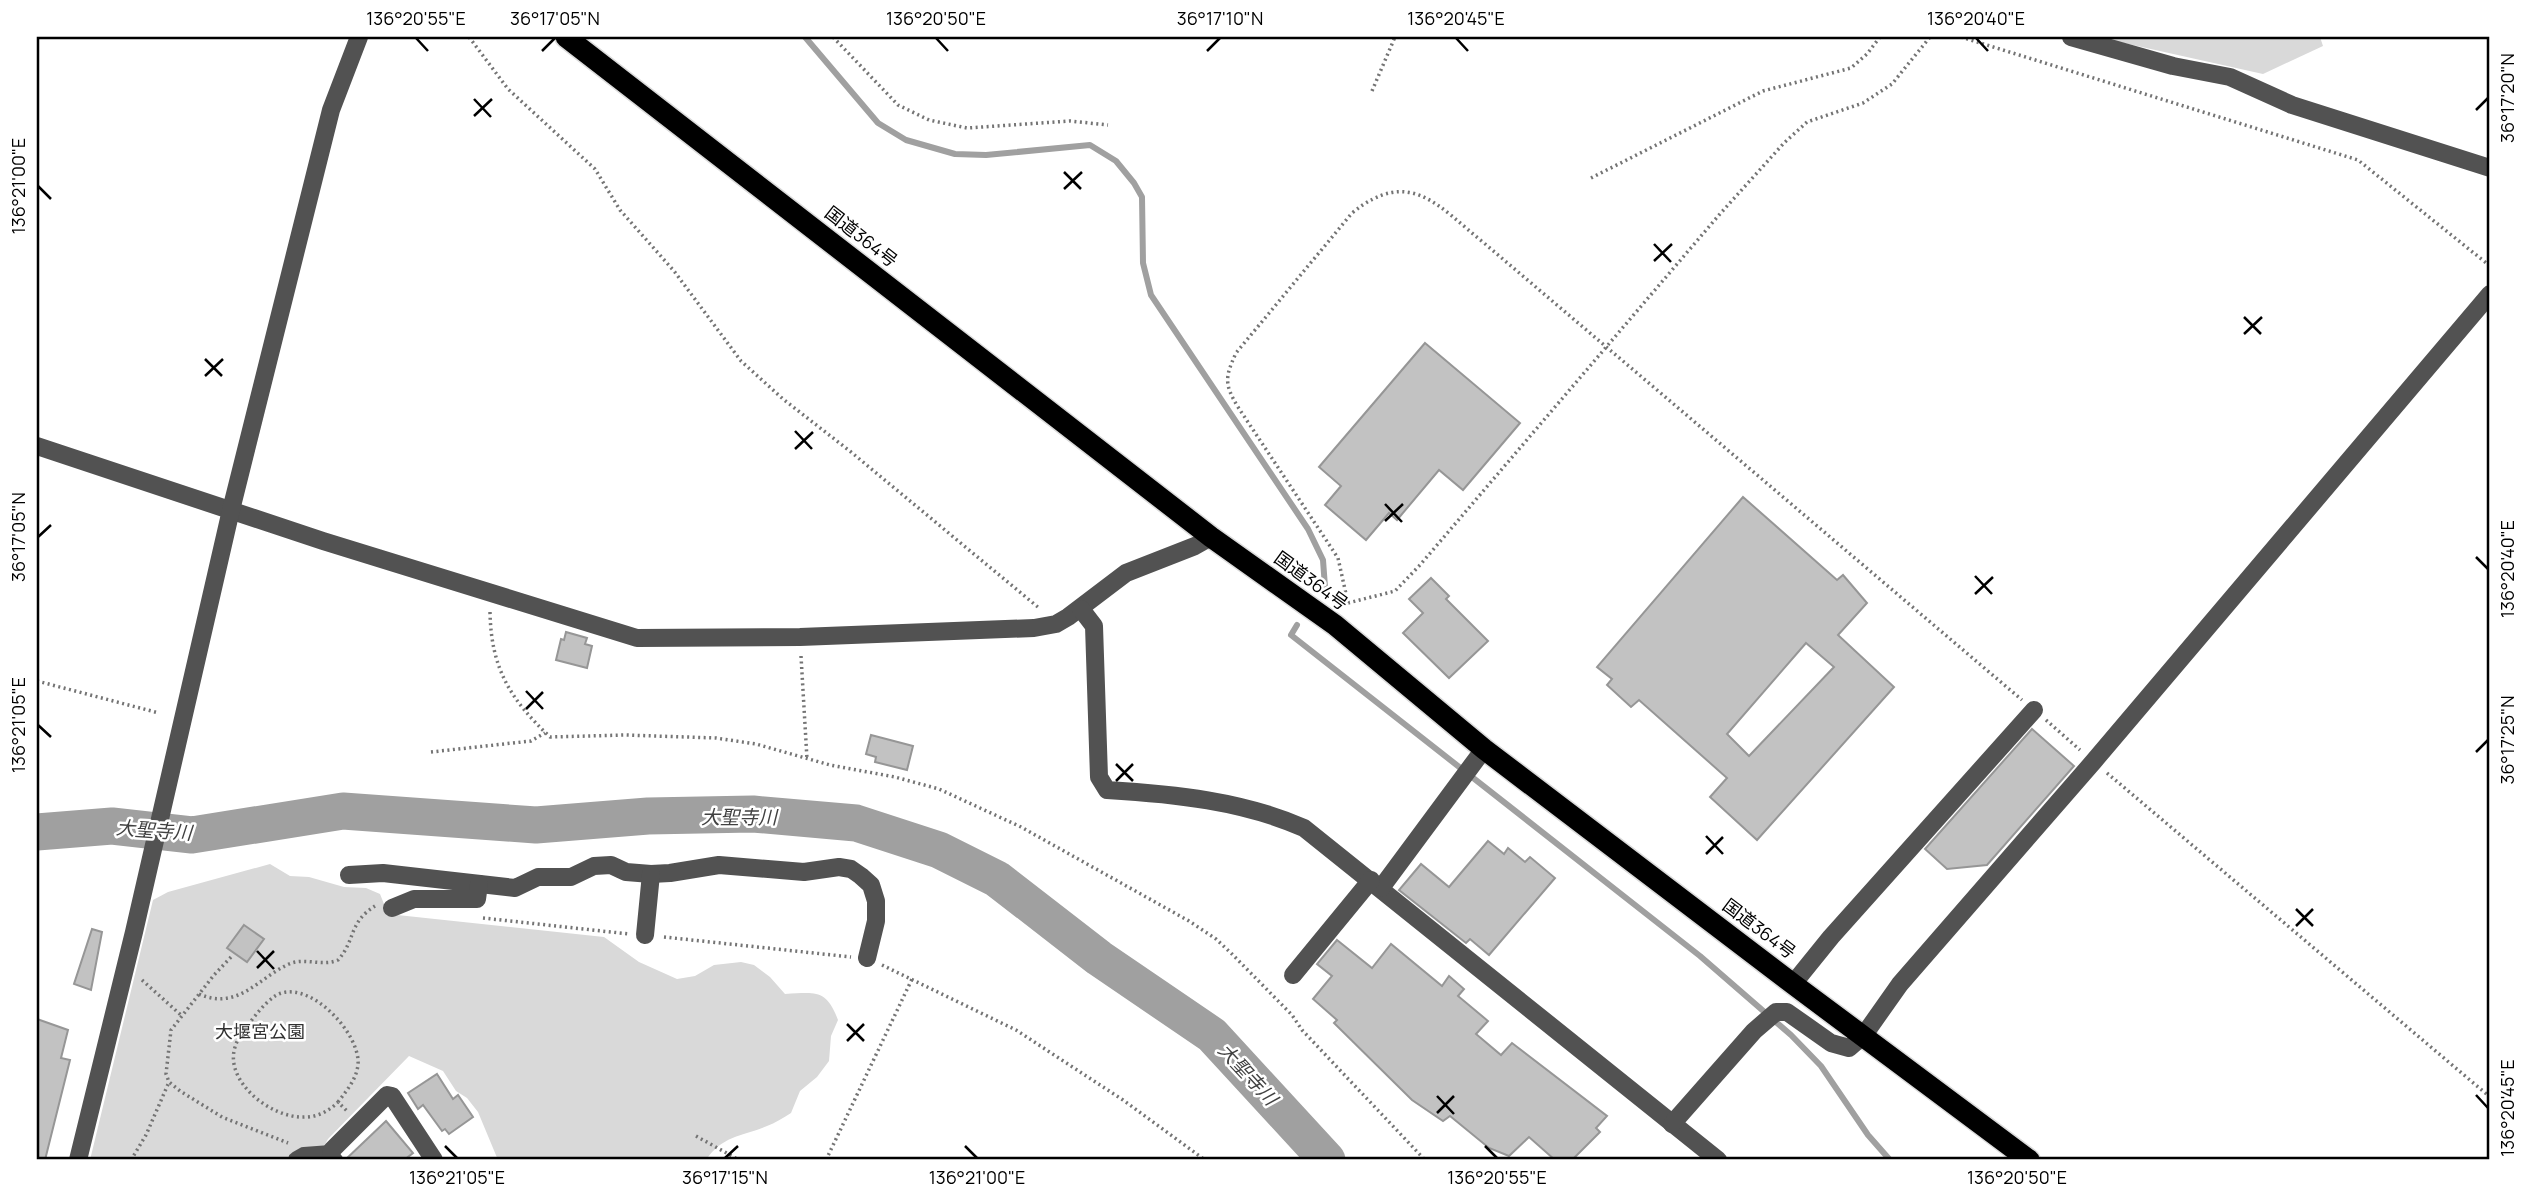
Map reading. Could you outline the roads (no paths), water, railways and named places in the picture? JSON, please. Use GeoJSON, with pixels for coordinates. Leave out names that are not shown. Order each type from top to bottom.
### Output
{"type":"FeatureCollection","features":[{"type":"Feature","properties":{"kind":"highway","name":"国道364号"},"geometry":{"type":"LineString","coordinates":[[566,37],[1211,537],[1335,625],[1484,749],[2029,1160]]}},
{"type":"Feature","properties":{"kind":"street"},"geometry":{"type":"LineString","coordinates":[[78,1160],[134,932],[231,510],[331,110],[359,37]]}},
{"type":"Feature","properties":{"kind":"street"},"geometry":{"type":"LineString","coordinates":[[2071,37],[2173,66],[2230,78],[2292,105],[2490,168]]}},
{"type":"Feature","properties":{"kind":"street"},"geometry":{"type":"LineString","coordinates":[[1672,1125],[1754,1031],[1776,1012],[1787,1012],[1832,1043],[1849,1048],[1864,1035],[1900,984],[2094,761],[2490,294]]}},
{"type":"Feature","properties":{"kind":"street"},"geometry":{"type":"LineString","coordinates":[[37,446],[491,595],[637,638],[800,637],[1034,628],[1056,624],[1081,609],[1126,573],[1211,537]]}},
{"type":"Feature","properties":{"kind":"street"},"geometry":{"type":"LineString","coordinates":[[1081,609],[1094,626],[1099,777],[1107,790],[1160,793],[1226,803],[1290,821],[1304,828],[1718,1160]]}},
{"type":"Feature","properties":{"kind":"street"},"geometry":{"type":"LineString","coordinates":[[1793,984],[1831,937],[2034,710]]}},
{"type":"Feature","properties":{"kind":"street"},"geometry":{"type":"LineString","coordinates":[[1293,975],[1376,884],[1484,749]]}},
{"type":"Feature","properties":{"kind":"street"},"geometry":{"type":"LineString","coordinates":[[349,876],[383,873],[515,888],[538,877],[571,877],[594,866],[611,865],[626,872],[651,874],[719,865],[804,872],[839,867],[851,869],[871,884],[876,901],[876,921],[867,958]]}},
{"type":"Feature","properties":{"kind":"street"},"geometry":{"type":"LineString","coordinates":[[645,935],[651,874]]}},
{"type":"Feature","properties":{"kind":"street"},"geometry":{"type":"LineString","coordinates":[[392,908],[414,899],[477,899],[479,884]]}},
{"type":"Feature","properties":{"kind":"street"},"geometry":{"type":"LineString","coordinates":[[302,1158],[332,1157],[332,1150],[387,1095],[392,1096],[434,1160]]}},
{"type":"Feature","properties":{"kind":"waterway"},"geometry":{"type":"LineString","coordinates":[[805,37],[878,123],[906,140],[955,154],[986,155],[1090,145],[1116,161],[1142,197],[1143,263],[1151,295],[1308,529],[1323,560],[1325,587]]}},
{"type":"Feature","properties":{"kind":"waterway"},"geometry":{"type":"LineString","coordinates":[[1297,625],[1291,635],[1700,956],[1791,1035],[1821,1066],[1868,1135],[1890,1160]]}},
{"type":"Feature","properties":{"kind":"waterway","name":"大聖寺川"},"geometry":{"type":"LineString","coordinates":[[37,832],[112,826],[192,835],[343,811],[536,825],[648,816],[753,814],[856,823],[939,850],[997,879],[1099,958],[1212,1035],[1327,1160]]}},
{"type":"Feature","properties":{"kind":"park label","name":"大堰宮公園"},"geometry":{"type":"Point","coordinates":[260,1032]}}]}
